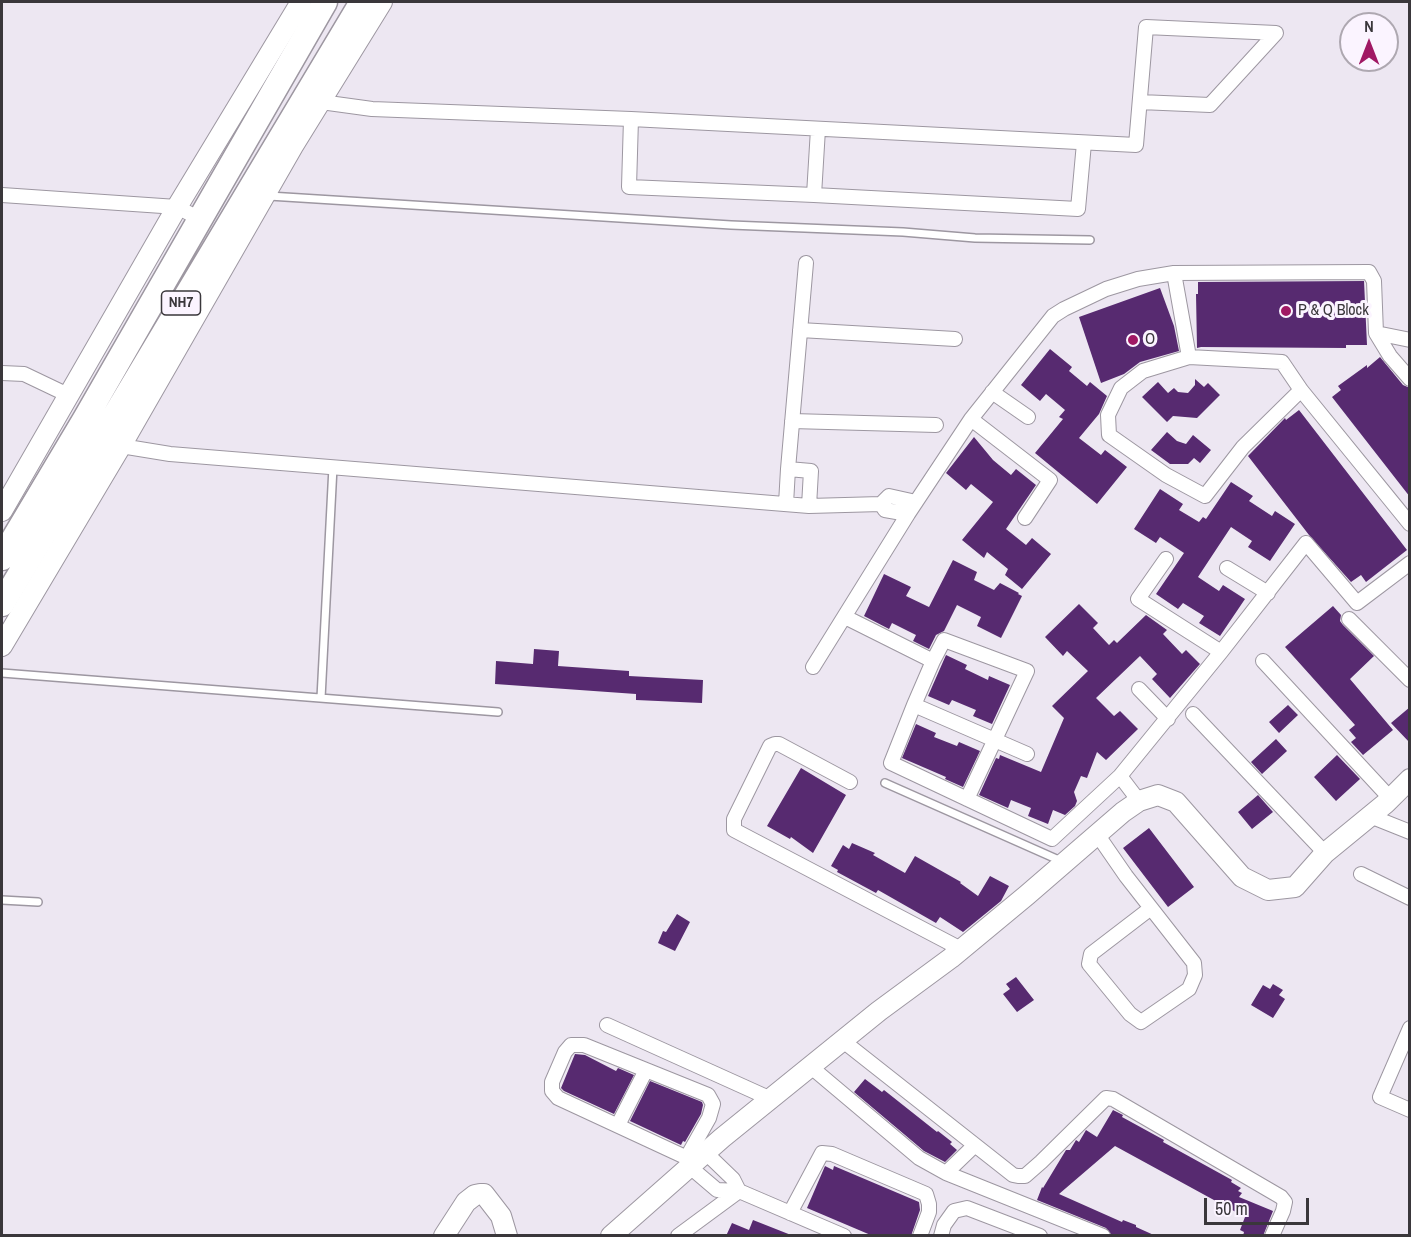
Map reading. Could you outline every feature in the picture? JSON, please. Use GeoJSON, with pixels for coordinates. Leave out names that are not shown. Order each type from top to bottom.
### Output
{"type":"FeatureCollection","features":[{"type":"Feature","properties":{"kind":"highway","name":"NH7"},"geometry":{"type":"LineString","coordinates":[[2,558],[85,419],[325,2]]}},
{"type":"Feature","properties":{"kind":"highway","name":"NH7"},"geometry":{"type":"LineString","coordinates":[[2,604],[362,2]]}},
{"type":"Feature","properties":{"kind":"street"},"geometry":{"type":"LineString","coordinates":[[2,511],[177,207],[301,2]]}},
{"type":"Feature","properties":{"kind":"street"},"geometry":{"type":"LineString","coordinates":[[2,646],[121,446],[265,195],[382,2]]}},
{"type":"Feature","properties":{"kind":"street"},"geometry":{"type":"LineString","coordinates":[[321,102],[372,110],[631,119],[1136,145],[1146,27],[1276,33],[1210,105],[1140,102]]}},
{"type":"Feature","properties":{"kind":"street"},"geometry":{"type":"LineString","coordinates":[[631,119],[629,187],[1078,209],[1084,143]]}},
{"type":"Feature","properties":{"kind":"street"},"geometry":{"type":"LineString","coordinates":[[814,195],[818,129]]}},
{"type":"Feature","properties":{"kind":"street"},"geometry":{"type":"LineString","coordinates":[[2,195],[177,207],[200,219]]}},
{"type":"Feature","properties":{"kind":"street"},"geometry":{"type":"LineString","coordinates":[[786,504],[806,263]]}},
{"type":"Feature","properties":{"kind":"street"},"geometry":{"type":"LineString","coordinates":[[813,667],[912,508],[971,419],[1053,316],[1064,309],[1106,289],[1138,279],[1174,273],[1369,272],[1374,281],[1376,333],[1390,356],[1410,379]]}},
{"type":"Feature","properties":{"kind":"street"},"geometry":{"type":"LineString","coordinates":[[1174,273],[1190,357]]}},
{"type":"Feature","properties":{"kind":"street"},"geometry":{"type":"LineString","coordinates":[[800,330],[955,339]]}},
{"type":"Feature","properties":{"kind":"street"},"geometry":{"type":"LineString","coordinates":[[1376,333],[1410,340]]}},
{"type":"Feature","properties":{"kind":"street"},"geometry":{"type":"LineString","coordinates":[[1301,390],[1243,447],[1205,496],[1166,475],[1109,435],[1108,415],[1121,388],[1143,371],[1190,357],[1282,362],[1301,390],[1410,524]]}},
{"type":"Feature","properties":{"kind":"street"},"geometry":{"type":"LineString","coordinates":[[2,373],[24,374],[68,395]]}},
{"type":"Feature","properties":{"kind":"street"},"geometry":{"type":"LineString","coordinates":[[992,392],[1028,417]]}},
{"type":"Feature","properties":{"kind":"street"},"geometry":{"type":"LineString","coordinates":[[971,419],[1050,480],[1024,518]]}},
{"type":"Feature","properties":{"kind":"street"},"geometry":{"type":"LineString","coordinates":[[792,421],[936,425]]}},
{"type":"Feature","properties":{"kind":"street"},"geometry":{"type":"LineString","coordinates":[[121,446],[170,454],[809,506],[881,504],[888,496],[912,508]]}},
{"type":"Feature","properties":{"kind":"street"},"geometry":{"type":"LineString","coordinates":[[788,469],[811,471],[809,506]]}},
{"type":"Feature","properties":{"kind":"street"},"geometry":{"type":"LineString","coordinates":[[967,799],[1027,670],[944,640],[914,705],[891,763],[967,799],[1052,838],[1120,776],[1306,543],[1357,603],[1410,563]]}},
{"type":"Feature","properties":{"kind":"street"},"geometry":{"type":"LineString","coordinates":[[1166,559],[1138,599],[1221,652]]}},
{"type":"Feature","properties":{"kind":"street"},"geometry":{"type":"LineString","coordinates":[[1227,568],[1268,593]]}},
{"type":"Feature","properties":{"kind":"street"},"geometry":{"type":"LineString","coordinates":[[844,617],[933,661]]}},
{"type":"Feature","properties":{"kind":"street"},"geometry":{"type":"LineString","coordinates":[[1349,620],[1410,680]]}},
{"type":"Feature","properties":{"kind":"street"},"geometry":{"type":"LineString","coordinates":[[1263,661],[1390,798]]}},
{"type":"Feature","properties":{"kind":"street"},"geometry":{"type":"LineString","coordinates":[[1139,689],[1168,718]]}},
{"type":"Feature","properties":{"kind":"street"},"geometry":{"type":"LineString","coordinates":[[914,705],[1027,754]]}},
{"type":"Feature","properties":{"kind":"street"},"geometry":{"type":"LineString","coordinates":[[1193,714],[1325,853]]}},
{"type":"Feature","properties":{"kind":"street"},"geometry":{"type":"LineString","coordinates":[[850,782],[779,744],[770,746],[734,819],[734,830],[961,949]]}},
{"type":"Feature","properties":{"kind":"street"},"geometry":{"type":"LineString","coordinates":[[1120,776],[1139,801]]}},
{"type":"Feature","properties":{"kind":"street"},"geometry":{"type":"LineString","coordinates":[[611,1236],[695,1160],[961,949],[1139,801],[1158,795],[1176,802],[1242,877],[1268,890],[1295,887],[1325,853],[1410,779]]}},
{"type":"Feature","properties":{"kind":"street"},"geometry":{"type":"LineString","coordinates":[[1370,816],[1410,832]]}},
{"type":"Feature","properties":{"kind":"street"},"geometry":{"type":"LineString","coordinates":[[1097,834],[1194,963],[1195,975],[1189,989],[1141,1022],[1130,1014],[1089,964],[1091,954],[1151,908]]}},
{"type":"Feature","properties":{"kind":"street"},"geometry":{"type":"LineString","coordinates":[[1360,874],[1410,898]]}},
{"type":"Feature","properties":{"kind":"street"},"geometry":{"type":"LineString","coordinates":[[607,1025],[771,1099]]}},
{"type":"Feature","properties":{"kind":"street"},"geometry":{"type":"LineString","coordinates":[[1410,1028],[1380,1097],[1410,1110]]}},
{"type":"Feature","properties":{"kind":"street"},"geometry":{"type":"LineString","coordinates":[[843,1041],[1013,1175],[1025,1176],[1106,1098],[1113,1099],[1281,1197],[1285,1202],[1272,1236]]}},
{"type":"Feature","properties":{"kind":"street"},"geometry":{"type":"LineString","coordinates":[[695,1160],[713,1104],[708,1095],[584,1045],[571,1045],[565,1052],[552,1082],[552,1091],[558,1098],[733,1179],[739,1191]]}},
{"type":"Feature","properties":{"kind":"street"},"geometry":{"type":"LineString","coordinates":[[811,1066],[919,1158],[946,1173],[1103,1236]]}},
{"type":"Feature","properties":{"kind":"street"},"geometry":{"type":"LineString","coordinates":[[618,1125],[646,1070]]}},
{"type":"Feature","properties":{"kind":"street"},"geometry":{"type":"LineString","coordinates":[[946,1173],[975,1145]]}},
{"type":"Feature","properties":{"kind":"street"},"geometry":{"type":"LineString","coordinates":[[790,1213],[822,1153],[832,1154],[926,1194],[929,1212],[920,1236]]}},
{"type":"Feature","properties":{"kind":"street"},"geometry":{"type":"LineString","coordinates":[[695,1160],[717,1190],[739,1191],[844,1236]]}},
{"type":"Feature","properties":{"kind":"street"},"geometry":{"type":"LineString","coordinates":[[678,1236],[739,1191]]}},
{"type":"Feature","properties":{"kind":"street"},"geometry":{"type":"LineString","coordinates":[[444,1236],[466,1202],[475,1195],[484,1194],[501,1216],[507,1236]]}},
{"type":"Feature","properties":{"kind":"street"},"geometry":{"type":"LineString","coordinates":[[941,1236],[944,1225],[954,1210],[967,1208],[1040,1236]]}},
{"type":"Feature","properties":{"kind":"lane"},"geometry":{"type":"LineString","coordinates":[[265,195],[731,225],[903,232],[975,238],[1090,240]]}},
{"type":"Feature","properties":{"kind":"lane"},"geometry":{"type":"LineString","coordinates":[[321,698],[333,468]]}},
{"type":"Feature","properties":{"kind":"lane"},"geometry":{"type":"LineString","coordinates":[[2,673],[498,712]]}},
{"type":"Feature","properties":{"kind":"lane"},"geometry":{"type":"LineString","coordinates":[[885,783],[1065,862]]}},
{"type":"Feature","properties":{"kind":"lane"},"geometry":{"type":"LineString","coordinates":[[2,900],[38,902]]}},
{"type":"Feature","properties":{"kind":"building","name":"P & Q Block"},"geometry":{"type":"Polygon","coordinates":[[[1364,281],[1367,345],[1346,345],[1346,348],[1197,348],[1196,294],[1198,294],[1198,282],[1364,281]]]}},
{"type":"Feature","properties":{"kind":"building","name":"O"},"geometry":{"type":"Polygon","coordinates":[[[1160,288],[1174,326],[1179,351],[1140,362],[1124,374],[1101,383],[1079,317],[1160,288]]]}},
{"type":"Feature","properties":{"kind":"building"},"geometry":{"type":"Polygon","coordinates":[[[1050,349],[1072,367],[1069,371],[1087,386],[1090,382],[1107,396],[1099,414],[1079,438],[1101,455],[1105,450],[1127,467],[1097,504],[1035,453],[1063,419],[1059,417],[1065,410],[1046,394],[1040,401],[1021,385],[1050,349]]]}},
{"type":"Feature","properties":{"kind":"building"},"geometry":{"type":"Polygon","coordinates":[[[1380,357],[1403,385],[1410,388],[1410,497],[1332,397],[1341,390],[1338,386],[1380,357]]]}},
{"type":"Feature","properties":{"kind":"building"},"geometry":{"type":"Polygon","coordinates":[[[1195,379],[1204,387],[1208,383],[1220,395],[1197,418],[1173,416],[1167,422],[1142,397],[1158,382],[1168,393],[1174,388],[1178,392],[1188,393],[1195,385],[1195,379]]]}},
{"type":"Feature","properties":{"kind":"building"},"geometry":{"type":"Polygon","coordinates":[[[1299,410],[1407,550],[1366,582],[1361,575],[1351,582],[1309,535],[1248,456],[1285,418],[1286,420],[1299,410]]]}},
{"type":"Feature","properties":{"kind":"building"},"geometry":{"type":"Polygon","coordinates":[[[1167,432],[1177,441],[1186,444],[1193,435],[1211,450],[1200,463],[1194,458],[1188,464],[1170,464],[1151,450],[1167,432]]]}},
{"type":"Feature","properties":{"kind":"building"},"geometry":{"type":"Polygon","coordinates":[[[974,437],[993,460],[1011,475],[1016,469],[1036,485],[1006,529],[1026,545],[1032,538],[1051,554],[1022,589],[1005,575],[1008,569],[987,552],[984,558],[962,540],[993,502],[971,484],[966,490],[946,473],[974,437]]]}},
{"type":"Feature","properties":{"kind":"building"},"geometry":{"type":"Polygon","coordinates":[[[1231,482],[1253,496],[1249,501],[1272,516],[1275,511],[1295,524],[1270,561],[1248,547],[1252,541],[1231,527],[1198,577],[1219,591],[1223,585],[1245,599],[1220,636],[1199,623],[1204,616],[1183,603],[1178,609],[1156,594],[1184,553],[1160,537],[1156,543],[1134,529],[1160,489],[1183,504],[1179,510],[1199,522],[1203,517],[1206,519],[1231,482]]]}},
{"type":"Feature","properties":{"kind":"building"},"geometry":{"type":"Polygon","coordinates":[[[953,560],[977,572],[974,580],[994,590],[1000,583],[1022,596],[1001,638],[977,626],[981,617],[957,605],[944,631],[936,635],[929,649],[913,641],[916,635],[892,623],[889,629],[864,616],[884,574],[911,587],[906,596],[929,607],[953,560]]]}},
{"type":"Feature","properties":{"kind":"building"},"geometry":{"type":"Polygon","coordinates":[[[1079,604],[1098,623],[1093,628],[1109,645],[1114,640],[1117,643],[1146,615],[1167,630],[1163,634],[1182,654],[1186,650],[1200,664],[1170,698],[1152,679],[1157,674],[1140,656],[1096,698],[1114,716],[1120,711],[1138,729],[1106,760],[1097,752],[1087,778],[1081,776],[1074,792],[1077,801],[1075,806],[1065,815],[1053,810],[1048,824],[1028,816],[1031,808],[1011,800],[1008,808],[979,795],[996,758],[999,759],[1000,755],[1041,772],[1064,718],[1052,706],[1088,671],[1067,651],[1063,656],[1045,637],[1079,604]]]}},
{"type":"Feature","properties":{"kind":"building"},"geometry":{"type":"Polygon","coordinates":[[[1333,606],[1341,615],[1340,621],[1343,625],[1374,656],[1350,679],[1393,730],[1363,755],[1351,742],[1356,738],[1349,730],[1355,725],[1285,647],[1333,606]]]}},
{"type":"Feature","properties":{"kind":"building"},"geometry":{"type":"Polygon","coordinates":[[[534,649],[559,651],[558,666],[629,671],[629,676],[703,680],[702,703],[636,700],[636,694],[495,684],[496,661],[533,664],[534,649]]]}},
{"type":"Feature","properties":{"kind":"building"},"geometry":{"type":"Polygon","coordinates":[[[946,655],[967,665],[965,669],[988,680],[989,676],[1010,685],[992,724],[973,716],[976,710],[952,700],[949,705],[928,696],[946,655]]]}},
{"type":"Feature","properties":{"kind":"building"},"geometry":{"type":"Polygon","coordinates":[[[1288,705],[1298,715],[1279,733],[1269,722],[1288,705]]]}},
{"type":"Feature","properties":{"kind":"building"},"geometry":{"type":"Polygon","coordinates":[[[1410,707],[1410,743],[1391,723],[1410,707]]]}},
{"type":"Feature","properties":{"kind":"building"},"geometry":{"type":"Polygon","coordinates":[[[916,724],[936,733],[934,737],[957,746],[959,742],[980,751],[963,787],[902,758],[916,724]]]}},
{"type":"Feature","properties":{"kind":"building"},"geometry":{"type":"Polygon","coordinates":[[[1276,739],[1287,751],[1262,774],[1251,762],[1276,739]]]}},
{"type":"Feature","properties":{"kind":"building"},"geometry":{"type":"Polygon","coordinates":[[[1337,755],[1360,779],[1336,801],[1314,777],[1337,755]]]}},
{"type":"Feature","properties":{"kind":"building"},"geometry":{"type":"Polygon","coordinates":[[[801,768],[846,795],[813,853],[791,837],[790,839],[767,826],[801,768]]]}},
{"type":"Feature","properties":{"kind":"building"},"geometry":{"type":"Polygon","coordinates":[[[1258,795],[1273,812],[1252,829],[1238,812],[1258,795]]]}},
{"type":"Feature","properties":{"kind":"building"},"geometry":{"type":"Polygon","coordinates":[[[1149,828],[1194,887],[1168,907],[1123,848],[1149,828]]]}},
{"type":"Feature","properties":{"kind":"building"},"geometry":{"type":"Polygon","coordinates":[[[852,843],[875,853],[873,855],[905,873],[915,856],[961,882],[978,896],[990,876],[1009,886],[1001,901],[963,932],[940,917],[936,923],[878,890],[876,893],[837,872],[838,870],[831,866],[843,845],[849,849],[852,843]]]}},
{"type":"Feature","properties":{"kind":"building"},"geometry":{"type":"Polygon","coordinates":[[[677,914],[690,922],[675,951],[658,943],[663,931],[666,932],[677,914]]]}},
{"type":"Feature","properties":{"kind":"building"},"geometry":{"type":"Polygon","coordinates":[[[1016,977],[1034,1000],[1017,1012],[1003,994],[1010,989],[1006,984],[1016,977]]]}},
{"type":"Feature","properties":{"kind":"building"},"geometry":{"type":"Polygon","coordinates":[[[1273,984],[1283,990],[1279,995],[1285,999],[1273,1018],[1251,1005],[1263,985],[1270,989],[1273,984]]]}},
{"type":"Feature","properties":{"kind":"building"},"geometry":{"type":"Polygon","coordinates":[[[575,1054],[585,1055],[616,1071],[618,1068],[634,1075],[614,1114],[561,1088],[575,1054]]]}},
{"type":"Feature","properties":{"kind":"building"},"geometry":{"type":"Polygon","coordinates":[[[865,1079],[882,1092],[884,1090],[938,1131],[952,1142],[950,1144],[957,1150],[945,1162],[924,1151],[854,1092],[865,1079]]]}},
{"type":"Feature","properties":{"kind":"building"},"geometry":{"type":"Polygon","coordinates":[[[650,1081],[702,1102],[701,1114],[681,1145],[630,1121],[650,1081]]]}},
{"type":"Feature","properties":{"kind":"building"},"geometry":{"type":"Polygon","coordinates":[[[1113,1110],[1164,1140],[1163,1142],[1232,1180],[1231,1182],[1241,1188],[1238,1191],[1242,1193],[1239,1197],[1273,1211],[1263,1236],[1243,1236],[1244,1232],[1240,1230],[1245,1217],[1115,1146],[1059,1194],[1122,1222],[1123,1220],[1136,1225],[1156,1236],[1112,1236],[1106,1228],[1037,1200],[1042,1187],[1066,1150],[1070,1150],[1076,1140],[1079,1142],[1086,1130],[1097,1137],[1113,1110]]]}},
{"type":"Feature","properties":{"kind":"building"},"geometry":{"type":"Polygon","coordinates":[[[825,1166],[833,1170],[834,1166],[919,1202],[920,1210],[911,1236],[873,1236],[807,1208],[825,1166]]]}},
{"type":"Feature","properties":{"kind":"building"},"geometry":{"type":"Polygon","coordinates":[[[753,1220],[791,1236],[726,1236],[732,1223],[749,1230],[753,1220]]]}},
{"type":"Feature","properties":{"kind":"place","name":"P & Q Block"},"geometry":{"type":"Point","coordinates":[1286,311]}},
{"type":"Feature","properties":{"kind":"place","name":"O"},"geometry":{"type":"Point","coordinates":[1133,340]}}]}
